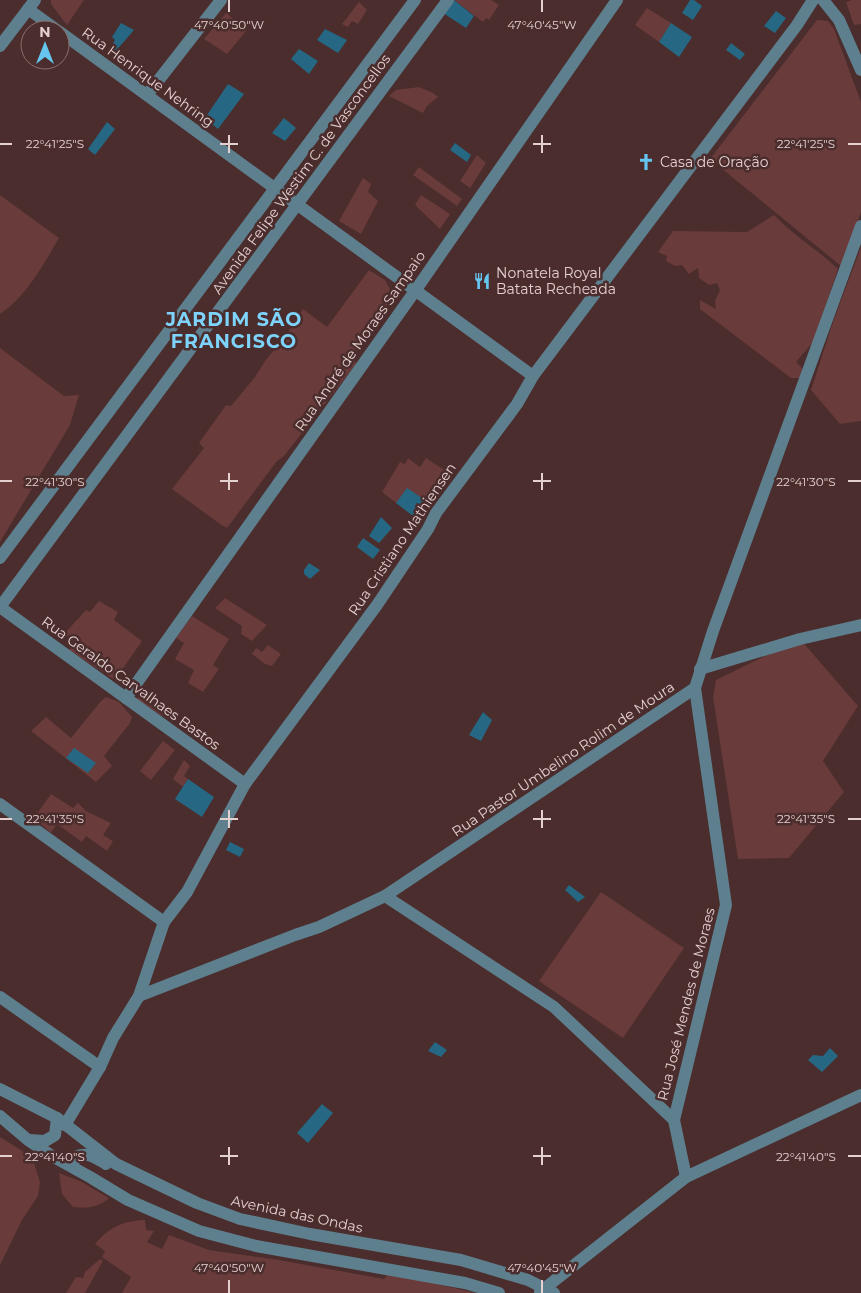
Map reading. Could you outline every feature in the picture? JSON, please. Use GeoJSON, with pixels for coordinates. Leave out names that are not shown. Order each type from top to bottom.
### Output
{"type":"FeatureCollection","features":[{"type":"Feature","properties":{"kind":"street"},"geometry":{"type":"LineString","coordinates":[[147,95],[221,0]]}},
{"type":"Feature","properties":{"kind":"street","name":"Avenida Felipe Westim C. de Vasconcellos"},"geometry":{"type":"LineString","coordinates":[[0,558],[415,0]]}},
{"type":"Feature","properties":{"kind":"street","name":"Avenida Felipe Westim C. de Vasconcellos"},"geometry":{"type":"LineString","coordinates":[[0,607],[448,0]]}},
{"type":"Feature","properties":{"kind":"street","name":"Rua André de Moraes Sampaio"},"geometry":{"type":"LineString","coordinates":[[126,698],[415,291],[617,0]]}},
{"type":"Feature","properties":{"kind":"street","name":"Rua Cristiano Mathiensen"},"geometry":{"type":"LineString","coordinates":[[28,1140],[45,1141],[55,1135],[61,1122],[100,1067],[113,1038],[139,996],[164,922],[187,892],[245,784],[377,605],[428,530],[436,514],[517,404],[533,376],[797,25],[813,0]]}},
{"type":"Feature","properties":{"kind":"street"},"geometry":{"type":"LineString","coordinates":[[823,0],[840,20],[861,70]]}},
{"type":"Feature","properties":{"kind":"street"},"geometry":{"type":"LineString","coordinates":[[0,46],[32,4]]}},
{"type":"Feature","properties":{"kind":"street","name":"Rua Henrique Nehring"},"geometry":{"type":"LineString","coordinates":[[32,4],[48,20]]}},
{"type":"Feature","properties":{"kind":"street","name":"Rua Henrique Nehring"},"geometry":{"type":"LineString","coordinates":[[70,39],[533,376]]}},
{"type":"Feature","properties":{"kind":"street","name":"Rua Pastor Umbelino Rolim de Moura"},"geometry":{"type":"LineString","coordinates":[[139,996],[295,934],[319,927],[385,896],[694,688],[861,226]]}},
{"type":"Feature","properties":{"kind":"street","name":"Rua Geraldo Carvalhaes Bastos"},"geometry":{"type":"LineString","coordinates":[[0,607],[245,784]]}},
{"type":"Feature","properties":{"kind":"street"},"geometry":{"type":"LineString","coordinates":[[700,669],[800,639],[861,625]]}},
{"type":"Feature","properties":{"kind":"street","name":"Rua José Mendes de Moraes"},"geometry":{"type":"LineString","coordinates":[[686,1176],[674,1120],[726,905],[694,688]]}},
{"type":"Feature","properties":{"kind":"street"},"geometry":{"type":"LineString","coordinates":[[0,804],[164,922]]}},
{"type":"Feature","properties":{"kind":"street"},"geometry":{"type":"LineString","coordinates":[[385,896],[554,1007],[674,1120]]}},
{"type":"Feature","properties":{"kind":"street"},"geometry":{"type":"LineString","coordinates":[[0,997],[100,1067]]}},
{"type":"Feature","properties":{"kind":"street","name":"Avenida das Ondas"},"geometry":{"type":"LineString","coordinates":[[0,1089],[61,1122],[116,1164],[197,1203],[240,1219],[310,1234],[461,1260],[528,1280],[545,1292]]}},
{"type":"Feature","properties":{"kind":"street"},"geometry":{"type":"LineString","coordinates":[[545,1292],[686,1176],[861,1095]]}},
{"type":"Feature","properties":{"kind":"street"},"geometry":{"type":"LineString","coordinates":[[0,1116],[28,1140],[52,1156],[90,1176],[128,1200],[199,1231],[256,1246],[465,1283],[499,1293]]}},
{"type":"Feature","properties":{"kind":"street"},"geometry":{"type":"LineString","coordinates":[[52,1156],[64,1161],[74,1161],[78,1156],[90,1155],[107,1164],[134,1173]]}},
{"type":"Feature","properties":{"kind":"shaded area"},"geometry":{"type":"Polygon","coordinates":[[[51,0],[84,0],[70,21],[63,20],[51,4],[51,0]]]}},
{"type":"Feature","properties":{"kind":"shaded area"},"geometry":{"type":"Polygon","coordinates":[[[454,0],[491,0],[499,5],[489,20],[486,18],[483,22],[454,0]]]}},
{"type":"Feature","properties":{"kind":"shaded area"},"geometry":{"type":"Polygon","coordinates":[[[861,0],[861,24],[854,25],[846,2],[861,0]]]}},
{"type":"Feature","properties":{"kind":"shaded area"},"geometry":{"type":"Polygon","coordinates":[[[359,2],[367,10],[358,24],[352,21],[348,27],[342,24],[359,2]]]}},
{"type":"Feature","properties":{"kind":"shaded area"},"geometry":{"type":"Polygon","coordinates":[[[647,8],[671,23],[659,42],[635,25],[647,8]]]}},
{"type":"Feature","properties":{"kind":"shaded area"},"geometry":{"type":"Polygon","coordinates":[[[226,13],[247,30],[227,54],[204,39],[226,13]]]}},
{"type":"Feature","properties":{"kind":"shaded area"},"geometry":{"type":"Polygon","coordinates":[[[817,20],[828,21],[834,29],[861,102],[861,212],[841,266],[710,159],[817,20]]]}},
{"type":"Feature","properties":{"kind":"shaded area"},"geometry":{"type":"Polygon","coordinates":[[[419,87],[438,97],[427,106],[423,113],[389,96],[396,90],[419,87]]]}},
{"type":"Feature","properties":{"kind":"shaded area"},"geometry":{"type":"Polygon","coordinates":[[[477,155],[486,163],[470,188],[460,181],[477,155]]]}},
{"type":"Feature","properties":{"kind":"shaded area"},"geometry":{"type":"Polygon","coordinates":[[[419,167],[462,199],[457,206],[413,175],[419,167]]]}},
{"type":"Feature","properties":{"kind":"shaded area"},"geometry":{"type":"Polygon","coordinates":[[[363,178],[371,184],[368,192],[378,201],[361,234],[339,221],[363,178]]]}},
{"type":"Feature","properties":{"kind":"shaded area"},"geometry":{"type":"Polygon","coordinates":[[[0,195],[59,238],[26,289],[10,307],[0,314],[0,195]]]}},
{"type":"Feature","properties":{"kind":"shaded area"},"geometry":{"type":"Polygon","coordinates":[[[421,195],[450,214],[440,229],[415,205],[421,195]]]}},
{"type":"Feature","properties":{"kind":"shaded area"},"geometry":{"type":"Polygon","coordinates":[[[774,215],[838,269],[814,341],[796,362],[805,371],[801,378],[791,378],[700,309],[700,300],[716,309],[715,301],[720,290],[717,283],[709,285],[699,278],[698,268],[689,274],[682,265],[675,266],[666,261],[667,256],[658,252],[673,231],[747,232],[774,215]]]}},
{"type":"Feature","properties":{"kind":"shaded area"},"geometry":{"type":"Polygon","coordinates":[[[861,247],[861,421],[840,424],[811,390],[833,322],[861,247]]]}},
{"type":"Feature","properties":{"kind":"shaded area"},"geometry":{"type":"Polygon","coordinates":[[[369,270],[385,280],[393,295],[387,310],[353,355],[356,364],[284,456],[277,461],[227,528],[172,489],[204,448],[199,443],[226,405],[231,406],[255,377],[303,309],[327,327],[369,270]]]}},
{"type":"Feature","properties":{"kind":"shaded area"},"geometry":{"type":"Polygon","coordinates":[[[0,348],[64,396],[79,395],[70,425],[0,542],[0,348]]]}},
{"type":"Feature","properties":{"kind":"shaded area"},"geometry":{"type":"Polygon","coordinates":[[[408,458],[420,467],[426,458],[453,476],[440,491],[436,488],[428,502],[407,489],[396,503],[382,492],[400,462],[405,464],[408,458]]]}},
{"type":"Feature","properties":{"kind":"shaded area"},"geometry":{"type":"Polygon","coordinates":[[[225,598],[267,625],[252,641],[241,634],[242,626],[215,608],[225,598]]]}},
{"type":"Feature","properties":{"kind":"shaded area"},"geometry":{"type":"Polygon","coordinates":[[[99,601],[118,612],[114,620],[142,641],[115,680],[69,650],[76,642],[64,634],[86,610],[90,612],[99,601]]]}},
{"type":"Feature","properties":{"kind":"shaded area"},"geometry":{"type":"Polygon","coordinates":[[[192,616],[229,639],[213,665],[219,669],[203,692],[188,683],[194,670],[175,659],[184,643],[176,638],[192,616]]]}},
{"type":"Feature","properties":{"kind":"shaded area"},"geometry":{"type":"Polygon","coordinates":[[[800,639],[858,706],[823,761],[844,792],[789,858],[738,859],[713,697],[716,680],[800,639]]]}},
{"type":"Feature","properties":{"kind":"shaded area"},"geometry":{"type":"Polygon","coordinates":[[[268,645],[281,654],[272,666],[265,664],[252,654],[256,648],[262,652],[268,645]]]}},
{"type":"Feature","properties":{"kind":"shaded area"},"geometry":{"type":"Polygon","coordinates":[[[144,689],[167,705],[162,716],[137,699],[144,689]]]}},
{"type":"Feature","properties":{"kind":"shaded area"},"geometry":{"type":"Polygon","coordinates":[[[106,697],[119,702],[132,717],[130,723],[104,756],[112,766],[96,782],[31,731],[46,717],[71,738],[106,697]]]}},
{"type":"Feature","properties":{"kind":"shaded area"},"geometry":{"type":"Polygon","coordinates":[[[163,741],[175,750],[151,780],[140,771],[163,741]]]}},
{"type":"Feature","properties":{"kind":"shaded area"},"geometry":{"type":"Polygon","coordinates":[[[184,760],[190,766],[184,776],[188,779],[183,787],[173,779],[184,760]]]}},
{"type":"Feature","properties":{"kind":"shaded area"},"geometry":{"type":"Polygon","coordinates":[[[51,794],[73,808],[78,803],[86,811],[111,823],[103,835],[113,841],[107,851],[86,836],[82,842],[57,824],[51,833],[34,818],[51,794]]]}},
{"type":"Feature","properties":{"kind":"shaded area"},"geometry":{"type":"Polygon","coordinates":[[[601,892],[684,948],[623,1038],[539,981],[601,892]]]}},
{"type":"Feature","properties":{"kind":"shaded area"},"geometry":{"type":"Polygon","coordinates":[[[0,1137],[32,1157],[40,1182],[38,1196],[22,1220],[0,1265],[0,1137]]]}},
{"type":"Feature","properties":{"kind":"shaded area"},"geometry":{"type":"Polygon","coordinates":[[[59,1173],[80,1181],[109,1198],[92,1207],[73,1207],[62,1194],[59,1173]]]}},
{"type":"Feature","properties":{"kind":"shaded area"},"geometry":{"type":"Polygon","coordinates":[[[145,1220],[146,1230],[154,1231],[147,1242],[162,1249],[169,1235],[209,1250],[279,1260],[384,1279],[389,1273],[476,1293],[122,1293],[131,1277],[102,1257],[105,1251],[95,1244],[106,1233],[117,1226],[145,1220]]]}},
{"type":"Feature","properties":{"kind":"shaded area"},"geometry":{"type":"Polygon","coordinates":[[[100,1259],[103,1261],[85,1293],[66,1293],[76,1277],[83,1278],[85,1272],[100,1259]]]}},
{"type":"Feature","properties":{"kind":"water"},"geometry":{"type":"Polygon","coordinates":[[[448,0],[454,0],[474,16],[466,28],[440,11],[448,0]]]}},
{"type":"Feature","properties":{"kind":"water"},"geometry":{"type":"Polygon","coordinates":[[[690,0],[694,0],[702,6],[693,20],[682,13],[690,0]]]}},
{"type":"Feature","properties":{"kind":"water"},"geometry":{"type":"Polygon","coordinates":[[[776,11],[786,18],[775,33],[764,26],[776,11]]]}},
{"type":"Feature","properties":{"kind":"water"},"geometry":{"type":"Polygon","coordinates":[[[121,23],[134,30],[115,52],[110,48],[115,40],[112,37],[121,23]]]}},
{"type":"Feature","properties":{"kind":"water"},"geometry":{"type":"Polygon","coordinates":[[[671,23],[692,37],[679,57],[659,42],[671,23]]]}},
{"type":"Feature","properties":{"kind":"water"},"geometry":{"type":"Polygon","coordinates":[[[325,29],[347,40],[338,53],[317,40],[325,29]]]}},
{"type":"Feature","properties":{"kind":"water"},"geometry":{"type":"Polygon","coordinates":[[[731,43],[745,54],[740,60],[726,50],[731,43]]]}},
{"type":"Feature","properties":{"kind":"water"},"geometry":{"type":"Polygon","coordinates":[[[299,49],[318,61],[309,74],[291,59],[299,49]]]}},
{"type":"Feature","properties":{"kind":"water"},"geometry":{"type":"Polygon","coordinates":[[[228,84],[244,94],[218,129],[205,118],[228,84]]]}},
{"type":"Feature","properties":{"kind":"water"},"geometry":{"type":"Polygon","coordinates":[[[284,118],[296,128],[285,141],[272,133],[284,118]]]}},
{"type":"Feature","properties":{"kind":"water"},"geometry":{"type":"Polygon","coordinates":[[[107,122],[115,129],[95,155],[88,149],[107,122]]]}},
{"type":"Feature","properties":{"kind":"water"},"geometry":{"type":"Polygon","coordinates":[[[455,143],[471,155],[467,162],[450,150],[455,143]]]}},
{"type":"Feature","properties":{"kind":"water"},"geometry":{"type":"Polygon","coordinates":[[[407,488],[428,502],[417,519],[396,503],[407,488]]]}},
{"type":"Feature","properties":{"kind":"water"},"geometry":{"type":"Polygon","coordinates":[[[381,517],[392,528],[379,543],[369,536],[381,517]]]}},
{"type":"Feature","properties":{"kind":"water"},"geometry":{"type":"Polygon","coordinates":[[[363,538],[380,550],[373,559],[357,547],[363,538]]]}},
{"type":"Feature","properties":{"kind":"water"},"geometry":{"type":"Polygon","coordinates":[[[309,563],[320,570],[310,579],[304,574],[304,570],[309,563]]]}},
{"type":"Feature","properties":{"kind":"water"},"geometry":{"type":"Polygon","coordinates":[[[483,712],[492,720],[481,741],[469,735],[483,712]]]}},
{"type":"Feature","properties":{"kind":"water"},"geometry":{"type":"Polygon","coordinates":[[[74,748],[96,763],[88,773],[66,758],[74,748]]]}},
{"type":"Feature","properties":{"kind":"water"},"geometry":{"type":"Polygon","coordinates":[[[188,779],[214,797],[202,817],[175,799],[188,779]]]}},
{"type":"Feature","properties":{"kind":"water"},"geometry":{"type":"Polygon","coordinates":[[[230,842],[244,849],[240,857],[226,850],[230,842]]]}},
{"type":"Feature","properties":{"kind":"water"},"geometry":{"type":"Polygon","coordinates":[[[569,885],[585,897],[578,902],[565,890],[569,885]]]}},
{"type":"Feature","properties":{"kind":"water"},"geometry":{"type":"Polygon","coordinates":[[[435,1042],[447,1050],[441,1057],[428,1051],[435,1042]]]}},
{"type":"Feature","properties":{"kind":"water"},"geometry":{"type":"Polygon","coordinates":[[[830,1048],[838,1056],[822,1072],[808,1060],[813,1055],[823,1056],[830,1048]]]}},
{"type":"Feature","properties":{"kind":"water"},"geometry":{"type":"Polygon","coordinates":[[[322,1104],[333,1113],[308,1143],[297,1133],[322,1104]]]}},
{"type":"Feature","properties":{"kind":"place","name":"Casa de Oração"},"geometry":{"type":"Point","coordinates":[646,162]}},
{"type":"Feature","properties":{"kind":"place","name":"Nonatela Royal Batata Recheada"},"geometry":{"type":"Point","coordinates":[482,281]}},
{"type":"Feature","properties":{"kind":"district","name":"JARDIM SÃO FRANCISCO"},"geometry":{"type":"Point","coordinates":[234,330]}}]}
